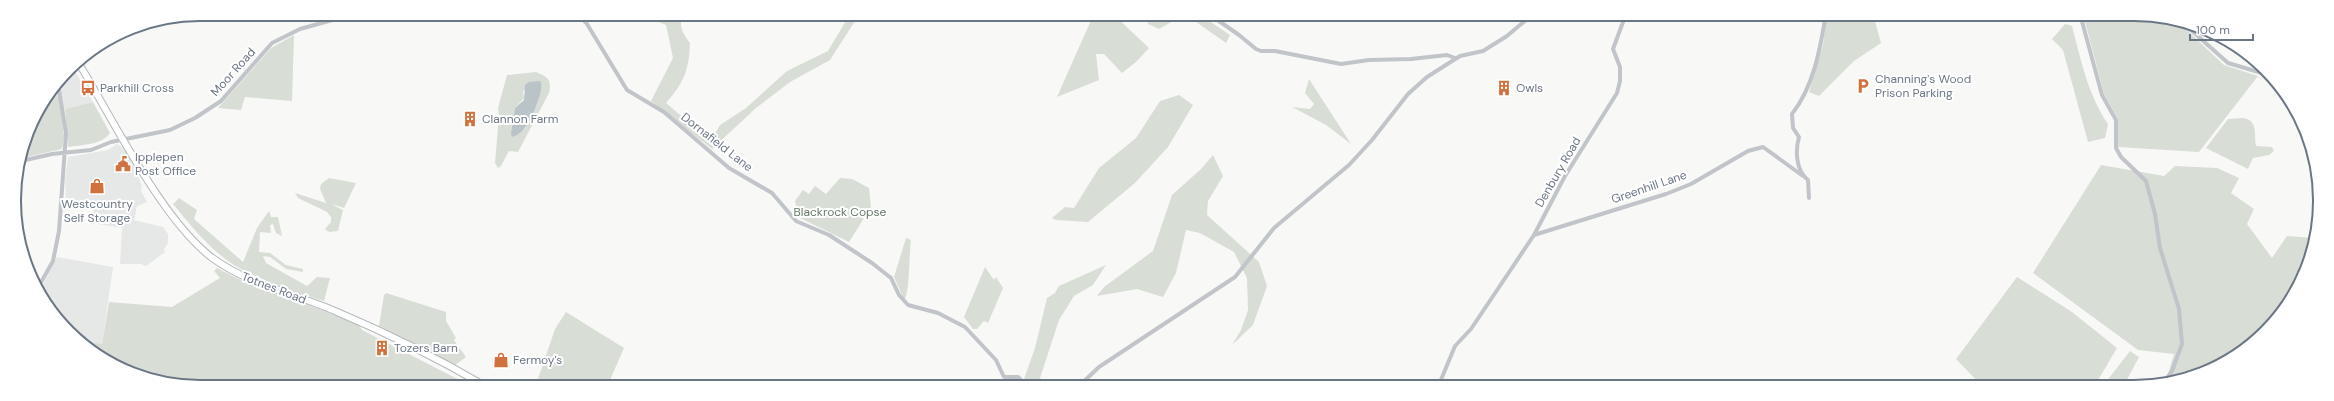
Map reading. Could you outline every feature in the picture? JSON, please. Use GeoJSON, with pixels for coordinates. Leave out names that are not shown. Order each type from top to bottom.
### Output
{"type":"FeatureCollection","features":[{"type":"Feature","properties":{"kind":"main road","name":"Totnes Road"},"geometry":{"type":"LineString","coordinates":[[81,67],[124,139],[178,223],[210,256],[232,271],[264,286],[334,311],[473,380]]}},
{"type":"Feature","properties":{"kind":"street","name":"Moor Road"},"geometry":{"type":"LineString","coordinates":[[25,160],[65,152],[91,150],[124,139],[141,137],[170,130],[195,118],[221,101],[272,43],[300,29],[329,21]]}},
{"type":"Feature","properties":{"kind":"street","name":"Dornafield Lane"},"geometry":{"type":"LineString","coordinates":[[584,21],[627,90],[664,112],[729,168],[772,193],[796,221],[828,235],[872,263],[891,278],[899,295],[908,305],[938,313],[965,327],[996,360],[1004,377],[1018,377],[1021,380]]}},
{"type":"Feature","properties":{"kind":"street"},"geometry":{"type":"LineString","coordinates":[[1219,21],[1256,49],[1261,51],[1275,51],[1341,64],[1369,60],[1412,59],[1447,55],[1455,58]]}},
{"type":"Feature","properties":{"kind":"street"},"geometry":{"type":"LineString","coordinates":[[1086,380],[1104,363],[1235,277],[1274,228],[1360,154],[1408,94],[1427,76],[1455,58],[1483,51],[1507,36],[1525,21]]}},
{"type":"Feature","properties":{"kind":"street","name":"Denbury Road"},"geometry":{"type":"LineString","coordinates":[[1441,380],[1455,346],[1471,329],[1534,235],[1564,176],[1617,93],[1620,81],[1620,67],[1614,49],[1624,21]]}},
{"type":"Feature","properties":{"kind":"street"},"geometry":{"type":"LineString","coordinates":[[1803,176],[1795,151],[1799,137],[1793,128],[1792,114],[1803,100],[1808,88],[1822,38],[1825,21]]}},
{"type":"Feature","properties":{"kind":"street"},"geometry":{"type":"LineString","coordinates":[[2082,21],[2102,95],[2116,120],[2116,148],[2121,157],[2146,181],[2155,214],[2160,248],[2179,308],[2182,344],[2172,371],[2168,377]]}},
{"type":"Feature","properties":{"kind":"street"},"geometry":{"type":"LineString","coordinates":[[2193,32],[2228,63],[2258,72]]}},
{"type":"Feature","properties":{"kind":"street"},"geometry":{"type":"LineString","coordinates":[[41,281],[56,252],[65,152],[65,126],[59,90]]}},
{"type":"Feature","properties":{"kind":"street","name":"Greenhill Lane"},"geometry":{"type":"LineString","coordinates":[[1534,235],[1666,194],[1691,184],[1748,151],[1763,147],[1808,180],[1810,198]]}},
{"type":"Feature","properties":{"kind":"shaded area"},"geometry":{"type":"Polygon","coordinates":[[[76,72],[93,102],[61,110],[59,96],[54,97],[76,72]]]}},
{"type":"Feature","properties":{"kind":"shaded area"},"geometry":{"type":"Polygon","coordinates":[[[540,81],[541,91],[533,113],[523,130],[512,137],[511,134],[515,108],[524,100],[525,85],[529,82],[540,81]]]}},
{"type":"Feature","properties":{"kind":"shaded area"},"geometry":{"type":"Polygon","coordinates":[[[117,144],[124,148],[136,171],[142,186],[141,191],[147,202],[137,206],[134,220],[163,227],[168,234],[168,243],[164,249],[165,252],[146,266],[141,264],[120,264],[122,228],[92,223],[94,207],[66,203],[65,180],[68,157],[108,150],[117,144]]]}},
{"type":"Feature","properties":{"kind":"shaded area"},"geometry":{"type":"Polygon","coordinates":[[[57,257],[113,267],[102,344],[91,343],[82,335],[58,310],[43,286],[57,257]]]}},
{"type":"Feature","properties":{"kind":"green space"},"geometry":{"type":"Polygon","coordinates":[[[656,21],[681,21],[682,30],[690,43],[687,69],[677,89],[666,103],[711,141],[720,125],[746,108],[787,71],[828,51],[846,21],[855,21],[830,60],[790,82],[756,108],[712,149],[651,101],[673,58],[666,25],[656,21]]]}},
{"type":"Feature","properties":{"kind":"green space"},"geometry":{"type":"Polygon","coordinates":[[[1091,21],[1120,21],[1149,48],[1136,62],[1122,73],[1104,54],[1096,54],[1099,80],[1057,97],[1091,21]]]}},
{"type":"Feature","properties":{"kind":"green space"},"geometry":{"type":"Polygon","coordinates":[[[1147,21],[1173,21],[1159,29],[1148,24],[1147,21]]]}},
{"type":"Feature","properties":{"kind":"green space"},"geometry":{"type":"Polygon","coordinates":[[[1195,21],[1209,21],[1230,35],[1226,43],[1195,21]]]}},
{"type":"Feature","properties":{"kind":"green space"},"geometry":{"type":"Polygon","coordinates":[[[1826,21],[1875,21],[1881,43],[1854,61],[1819,96],[1809,92],[1823,44],[1826,21]]]}},
{"type":"Feature","properties":{"kind":"green space"},"geometry":{"type":"Polygon","coordinates":[[[2085,21],[2145,21],[2163,24],[2183,29],[2189,32],[2224,65],[2258,76],[2199,152],[2118,147],[2118,119],[2104,94],[2085,21]]]}},
{"type":"Feature","properties":{"kind":"green space"},"geometry":{"type":"Polygon","coordinates":[[[2065,24],[2072,26],[2090,89],[2108,124],[2105,138],[2088,142],[2063,50],[2052,39],[2065,24]]]}},
{"type":"Feature","properties":{"kind":"green space"},"geometry":{"type":"Polygon","coordinates":[[[294,35],[292,101],[245,97],[241,110],[218,108],[271,48],[294,35]]]}},
{"type":"Feature","properties":{"kind":"green space"},"geometry":{"type":"Polygon","coordinates":[[[536,72],[546,77],[550,85],[550,89],[518,152],[509,151],[501,166],[498,168],[495,163],[499,116],[498,108],[507,75],[536,72]],[[540,81],[523,91],[524,98],[515,108],[513,137],[525,128],[538,102],[540,81]]]}},
{"type":"Feature","properties":{"kind":"green space"},"geometry":{"type":"Polygon","coordinates":[[[1309,79],[1351,144],[1326,125],[1292,107],[1310,109],[1314,104],[1305,93],[1309,79]]]}},
{"type":"Feature","properties":{"kind":"green space"},"geometry":{"type":"Polygon","coordinates":[[[1179,95],[1193,105],[1168,147],[1135,183],[1088,222],[1056,220],[1052,218],[1065,207],[1074,208],[1099,168],[1136,138],[1160,101],[1179,95]]]}},
{"type":"Feature","properties":{"kind":"green space"},"geometry":{"type":"Polygon","coordinates":[[[59,96],[64,136],[62,149],[26,157],[40,121],[54,97],[59,96]]]}},
{"type":"Feature","properties":{"kind":"green space"},"geometry":{"type":"Polygon","coordinates":[[[93,102],[110,133],[102,140],[97,142],[68,147],[65,109],[93,102]]]}},
{"type":"Feature","properties":{"kind":"green space"},"geometry":{"type":"Polygon","coordinates":[[[2228,119],[2248,119],[2253,125],[2256,146],[2272,147],[2274,151],[2269,155],[2253,158],[2248,169],[2206,148],[2228,119]]]}},
{"type":"Feature","properties":{"kind":"green space"},"geometry":{"type":"Polygon","coordinates":[[[1213,155],[1223,176],[1208,201],[1207,215],[1259,262],[1267,286],[1253,325],[1232,345],[1241,330],[1248,310],[1247,278],[1234,252],[1200,233],[1186,230],[1176,273],[1163,297],[1137,289],[1097,296],[1104,287],[1153,251],[1172,195],[1201,169],[1213,155]]]}},
{"type":"Feature","properties":{"kind":"green space"},"geometry":{"type":"Polygon","coordinates":[[[2101,165],[2164,176],[2175,166],[2217,168],[2239,178],[2231,193],[2254,209],[2247,224],[2272,258],[2287,236],[2310,238],[2299,269],[2289,290],[2276,310],[2252,335],[2243,343],[2223,356],[2202,366],[2169,377],[2167,377],[2174,354],[2138,350],[2033,273],[2101,165]]]}},
{"type":"Feature","properties":{"kind":"green space"},"geometry":{"type":"Polygon","coordinates":[[[329,178],[356,183],[344,208],[331,204],[343,210],[338,231],[329,232],[325,229],[331,222],[331,217],[327,212],[298,198],[295,193],[326,203],[320,189],[321,184],[329,178]]]}},
{"type":"Feature","properties":{"kind":"green space","name":"Blackrock Copse"},"geometry":{"type":"Polygon","coordinates":[[[840,178],[852,179],[869,188],[871,207],[849,242],[798,217],[795,201],[803,190],[809,194],[815,186],[826,194],[840,178]]]}},
{"type":"Feature","properties":{"kind":"green space"},"geometry":{"type":"Polygon","coordinates":[[[179,198],[197,210],[194,219],[243,262],[257,228],[269,211],[271,217],[278,217],[282,236],[276,233],[273,224],[270,225],[271,233],[260,232],[259,252],[270,253],[286,265],[303,269],[303,272],[286,269],[270,257],[263,256],[266,263],[307,286],[317,277],[330,278],[324,301],[271,283],[231,263],[204,240],[173,204],[179,198]]]}},
{"type":"Feature","properties":{"kind":"green space"},"geometry":{"type":"Polygon","coordinates":[[[906,238],[911,240],[908,282],[904,300],[894,277],[906,238]]]}},
{"type":"Feature","properties":{"kind":"green space"},"geometry":{"type":"Polygon","coordinates":[[[1106,265],[1093,285],[1074,296],[1059,320],[1040,378],[1041,380],[1025,380],[1035,348],[1047,298],[1055,293],[1059,286],[1106,265]]]}},
{"type":"Feature","properties":{"kind":"green space"},"geometry":{"type":"Polygon","coordinates":[[[985,267],[994,280],[996,277],[1003,288],[988,323],[984,321],[977,329],[973,329],[964,317],[985,267]]]}},
{"type":"Feature","properties":{"kind":"green space"},"geometry":{"type":"Polygon","coordinates":[[[217,268],[234,277],[359,325],[362,330],[459,380],[189,380],[165,377],[132,366],[111,356],[91,343],[102,344],[109,302],[172,307],[220,278],[214,271],[217,268]]]}},
{"type":"Feature","properties":{"kind":"green space"},"geometry":{"type":"Polygon","coordinates":[[[2017,277],[2072,312],[2117,348],[2098,380],[1976,380],[1956,359],[2017,277]]]}},
{"type":"Feature","properties":{"kind":"green space"},"geometry":{"type":"Polygon","coordinates":[[[386,293],[446,312],[446,321],[456,338],[454,340],[466,357],[454,366],[379,326],[384,295],[386,293]]]}},
{"type":"Feature","properties":{"kind":"green space"},"geometry":{"type":"Polygon","coordinates":[[[566,312],[624,348],[610,380],[538,379],[555,329],[566,312]]]}},
{"type":"Feature","properties":{"kind":"green space"},"geometry":{"type":"Polygon","coordinates":[[[2130,351],[2139,357],[2127,380],[2107,380],[2130,351]]]}},
{"type":"Feature","properties":{"kind":"place","name":"Channing's Wood Prison Parking"},"geometry":{"type":"Point","coordinates":[1863,86]}},
{"type":"Feature","properties":{"kind":"place","name":"Parkhill Cross"},"geometry":{"type":"Point","coordinates":[88,88]}},
{"type":"Feature","properties":{"kind":"place","name":"Owls"},"geometry":{"type":"Point","coordinates":[1504,88]}},
{"type":"Feature","properties":{"kind":"place","name":"Clannon Farm"},"geometry":{"type":"Point","coordinates":[470,119]}},
{"type":"Feature","properties":{"kind":"place","name":"Ipplepen Post Office"},"geometry":{"type":"Point","coordinates":[123,164]}},
{"type":"Feature","properties":{"kind":"place","name":"Westcountry Self Storage"},"geometry":{"type":"Point","coordinates":[97,186]}},
{"type":"Feature","properties":{"kind":"place","name":"Tozers Barn"},"geometry":{"type":"Point","coordinates":[382,348]}},
{"type":"Feature","properties":{"kind":"place","name":"Fermoy's"},"geometry":{"type":"Point","coordinates":[501,360]}}]}
